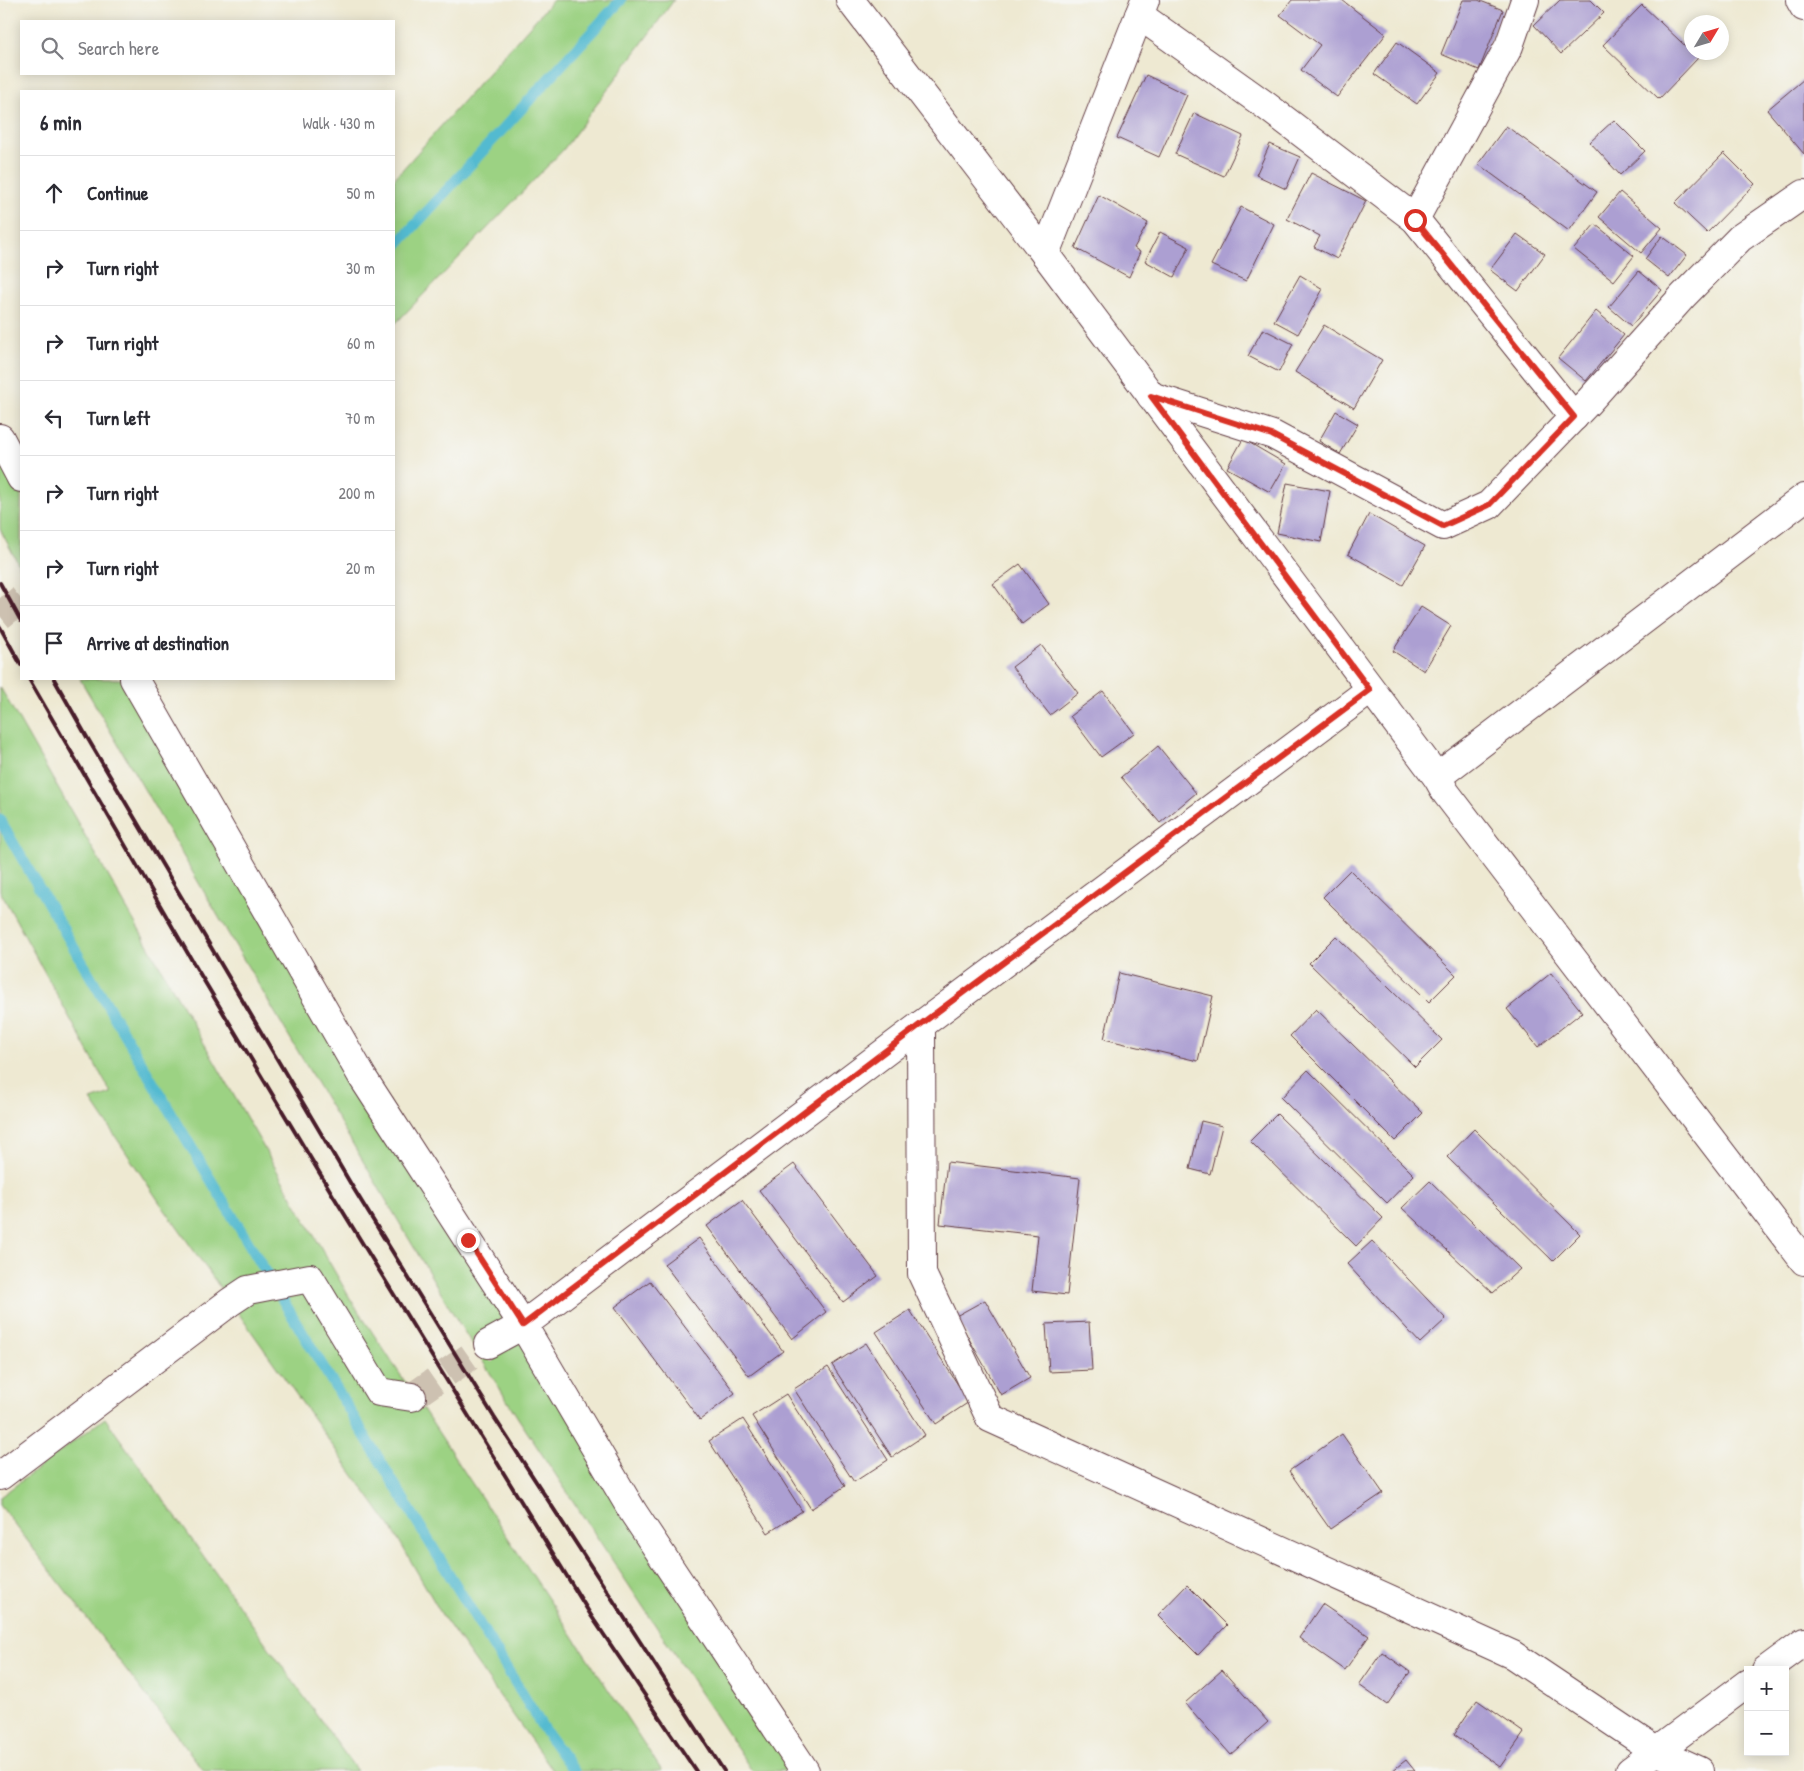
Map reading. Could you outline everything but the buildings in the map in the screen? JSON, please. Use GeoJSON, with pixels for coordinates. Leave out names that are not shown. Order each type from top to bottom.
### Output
{"type":"FeatureCollection","features":[{"type":"Feature","properties":{"kind":"street"},"geometry":{"type":"LineString","coordinates":[[850,0],[1045,254],[1437,777],[1458,809],[1804,1261]]}},
{"type":"Feature","properties":{"kind":"street"},"geometry":{"type":"LineString","coordinates":[[1415,220],[1509,46],[1525,0]]}},
{"type":"Feature","properties":{"kind":"street"},"geometry":{"type":"LineString","coordinates":[[1800,0],[1804,7]]}},
{"type":"Feature","properties":{"kind":"street"},"geometry":{"type":"LineString","coordinates":[[1045,254],[1142,8],[1415,220],[1574,417]]}},
{"type":"Feature","properties":{"kind":"street"},"geometry":{"type":"LineString","coordinates":[[1151,396],[1272,435],[1443,526],[1489,505],[1574,417],[1683,296],[1740,238],[1804,194]]}},
{"type":"Feature","properties":{"kind":"street"},"geometry":{"type":"LineString","coordinates":[[0,438],[20,476]]}},
{"type":"Feature","properties":{"kind":"street"},"geometry":{"type":"LineString","coordinates":[[1437,777],[1804,498]]}},
{"type":"Feature","properties":{"kind":"street"},"geometry":{"type":"LineString","coordinates":[[135,680],[363,1078],[523,1325],[633,1512],[806,1771]]}},
{"type":"Feature","properties":{"kind":"street"},"geometry":{"type":"LineString","coordinates":[[488,1344],[523,1325],[921,1024],[1370,690]]}},
{"type":"Feature","properties":{"kind":"street"},"geometry":{"type":"LineString","coordinates":[[921,1024],[922,1274],[990,1418],[1513,1656],[1656,1751],[1700,1771]]}},
{"type":"Feature","properties":{"kind":"street"},"geometry":{"type":"LineString","coordinates":[[0,1476],[230,1302],[248,1290],[257,1288],[310,1278],[379,1392],[412,1397]]}},
{"type":"Feature","properties":{"kind":"street"},"geometry":{"type":"LineString","coordinates":[[1771,1666],[1804,1642]]}},
{"type":"Feature","properties":{"kind":"street"},"geometry":{"type":"LineString","coordinates":[[1630,1771],[1744,1686]]}},
{"type":"Feature","properties":{"kind":"green space"},"geometry":{"type":"Polygon","coordinates":[[[553,0],[674,0],[563,150],[395,324],[395,178],[553,0]]]}},
{"type":"Feature","properties":{"kind":"green space"},"geometry":{"type":"Polygon","coordinates":[[[0,435],[20,471],[20,567],[0,529],[0,435]]]}},
{"type":"Feature","properties":{"kind":"green space"},"geometry":{"type":"Polygon","coordinates":[[[81,680],[137,680],[232,850],[805,1771],[752,1771],[518,1418],[454,1315],[81,680]]]}},
{"type":"Feature","properties":{"kind":"green space"},"geometry":{"type":"Polygon","coordinates":[[[0,687],[351,1300],[662,1771],[553,1771],[442,1615],[394,1532],[160,1203],[91,1100],[111,1093],[0,891],[0,687]]]}},
{"type":"Feature","properties":{"kind":"green space"},"geometry":{"type":"Polygon","coordinates":[[[105,1418],[357,1771],[204,1771],[0,1505],[0,1497],[105,1418]]]}},
{"type":"Feature","properties":{"kind":"waterway"},"geometry":{"type":"LineString","coordinates":[[395,247],[621,0]]}},
{"type":"Feature","properties":{"kind":"waterway"},"geometry":{"type":"LineString","coordinates":[[0,820],[201,1164],[338,1391],[545,1731],[574,1771]]}},
{"type":"Feature","properties":{"kind":"tunnel"},"geometry":{"type":"LineString","coordinates":[[0,616],[20,600]]}},
{"type":"Feature","properties":{"kind":"tunnel"},"geometry":{"type":"LineString","coordinates":[[412,1397],[488,1344]]}},
{"type":"Feature","properties":{"kind":"railway"},"geometry":{"type":"LineString","coordinates":[[0,583],[20,619]]}},
{"type":"Feature","properties":{"kind":"railway"},"geometry":{"type":"LineString","coordinates":[[0,627],[20,663]]}},
{"type":"Feature","properties":{"kind":"railway"},"geometry":{"type":"LineString","coordinates":[[30,680],[194,964],[334,1197],[592,1617],[696,1771]]}},
{"type":"Feature","properties":{"kind":"railway"},"geometry":{"type":"LineString","coordinates":[[55,680],[352,1186],[494,1417],[724,1771]]}},
{"type":"Feature","properties":{"kind":"route"},"geometry":{"type":"LineString","coordinates":[[468,1240],[523,1325],[921,1024],[1370,690],[1151,396],[1272,435],[1443,526],[1489,505],[1574,417],[1415,220]]}}]}
